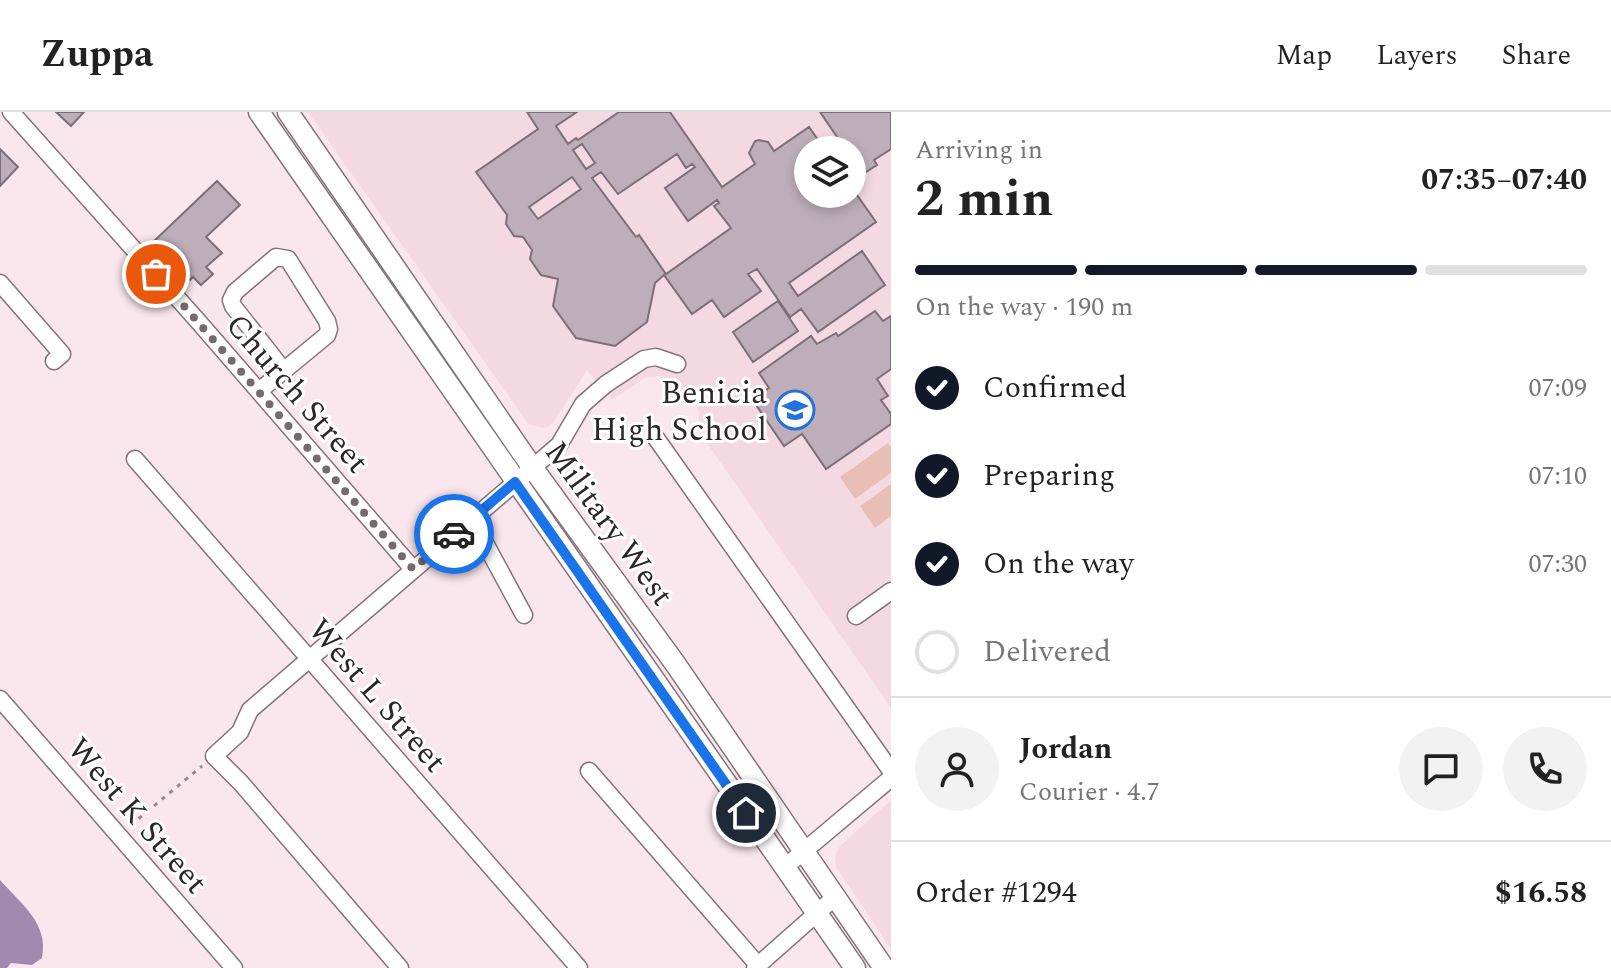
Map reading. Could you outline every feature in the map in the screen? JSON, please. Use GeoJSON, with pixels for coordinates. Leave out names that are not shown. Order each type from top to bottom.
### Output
{"type":"FeatureCollection","features":[{"type":"Feature","properties":{"kind":"main road","name":"Military West"},"geometry":{"type":"LineString","coordinates":[[259,112],[855,968]]}},
{"type":"Feature","properties":{"kind":"main road","name":"Military West"},"geometry":{"type":"LineString","coordinates":[[288,112],[532,467],[674,662],[884,968]]}},
{"type":"Feature","properties":{"kind":"street","name":"Church Street"},"geometry":{"type":"LineString","coordinates":[[11,112],[413,569]]}},
{"type":"Feature","properties":{"kind":"street"},"geometry":{"type":"LineString","coordinates":[[259,391],[284,371],[327,335],[329,329],[288,259],[276,257],[235,292],[231,300],[284,371]]}},
{"type":"Feature","properties":{"kind":"street"},"geometry":{"type":"LineString","coordinates":[[0,283],[62,354],[54,361]]}},
{"type":"Feature","properties":{"kind":"street"},"geometry":{"type":"LineString","coordinates":[[400,968],[241,783],[214,756],[240,732],[250,710],[559,445],[583,404],[606,384],[644,359],[656,357],[677,364]]}},
{"type":"Feature","properties":{"kind":"street"},"geometry":{"type":"LineString","coordinates":[[656,438],[891,771]]}},
{"type":"Feature","properties":{"kind":"street","name":"West L Street"},"geometry":{"type":"LineString","coordinates":[[135,459],[579,968]]}},
{"type":"Feature","properties":{"kind":"street"},"geometry":{"type":"LineString","coordinates":[[472,519],[524,615]]}},
{"type":"Feature","properties":{"kind":"street"},"geometry":{"type":"LineString","coordinates":[[856,616],[891,591]]}},
{"type":"Feature","properties":{"kind":"street","name":"West K Street"},"geometry":{"type":"LineString","coordinates":[[0,699],[234,968]]}},
{"type":"Feature","properties":{"kind":"street"},"geometry":{"type":"LineString","coordinates":[[589,771],[756,967],[834,898]]}},
{"type":"Feature","properties":{"kind":"street"},"geometry":{"type":"LineString","coordinates":[[785,867],[891,778]]}},
{"type":"Feature","properties":{"kind":"path"},"geometry":{"type":"LineString","coordinates":[[118,835],[214,756]]}},
{"type":"Feature","properties":{"kind":"shaded area","name":"Benicia High School"},"geometry":{"type":"Polygon","coordinates":[[[308,112],[891,112],[891,708],[700,433],[698,408],[671,381],[659,376],[646,377],[612,400],[587,370],[553,423],[546,428],[529,425],[308,112]]]}},
{"type":"Feature","properties":{"kind":"shaded area"},"geometry":{"type":"Polygon","coordinates":[[[888,443],[891,447],[891,473],[855,499],[840,477],[888,443]]]}},
{"type":"Feature","properties":{"kind":"shaded area"},"geometry":{"type":"Polygon","coordinates":[[[891,484],[891,516],[875,528],[860,506],[891,484]]]}},
{"type":"Feature","properties":{"kind":"shaded area"},"geometry":{"type":"Polygon","coordinates":[[[891,800],[891,949],[836,867],[835,855],[840,846],[891,800]]]}},
{"type":"Feature","properties":{"kind":"shaded area"},"geometry":{"type":"Polygon","coordinates":[[[0,880],[32,915],[41,934],[42,958],[32,965],[11,963],[7,968],[0,968],[0,880]]]}},
{"type":"Feature","properties":{"kind":"building"},"geometry":{"type":"Polygon","coordinates":[[[56,112],[84,112],[71,126],[56,112]]]}},
{"type":"Feature","properties":{"kind":"building"},"geometry":{"type":"Polygon","coordinates":[[[527,112],[577,112],[556,126],[568,144],[619,112],[670,112],[722,187],[755,164],[749,153],[755,141],[768,142],[774,151],[794,137],[794,208],[866,208],[876,222],[789,283],[798,296],[862,251],[885,285],[818,332],[801,309],[790,317],[757,269],[748,274],[761,291],[724,317],[712,300],[692,314],[664,275],[655,283],[647,322],[615,346],[576,338],[553,306],[558,279],[541,275],[530,259],[532,250],[523,237],[514,236],[506,224],[507,215],[476,172],[538,129],[527,112]],[[582,144],[573,150],[586,169],[595,163],[582,144]],[[677,154],[618,194],[601,172],[592,178],[636,237],[639,235],[666,274],[731,228],[714,206],[719,203],[717,200],[688,221],[665,188],[695,167],[692,164],[686,168],[677,154]],[[572,177],[529,207],[538,219],[581,189],[572,177]]]}},
{"type":"Feature","properties":{"kind":"building"},"geometry":{"type":"Polygon","coordinates":[[[820,112],[891,112],[891,149],[874,160],[877,165],[866,172],[866,136],[836,136],[820,112]]]}},
{"type":"Feature","properties":{"kind":"building"},"geometry":{"type":"Polygon","coordinates":[[[809,127],[815,136],[796,136],[809,127]]]}},
{"type":"Feature","properties":{"kind":"building"},"geometry":{"type":"Polygon","coordinates":[[[0,149],[18,167],[0,186],[0,149]]]}},
{"type":"Feature","properties":{"kind":"building"},"geometry":{"type":"Polygon","coordinates":[[[217,181],[240,205],[206,237],[222,253],[206,267],[213,274],[201,285],[193,277],[190,280],[153,242],[217,181]]]}},
{"type":"Feature","properties":{"kind":"building"},"geometry":{"type":"Polygon","coordinates":[[[778,301],[798,331],[753,362],[733,332],[778,301]]]}},
{"type":"Feature","properties":{"kind":"building"},"geometry":{"type":"Polygon","coordinates":[[[875,311],[883,321],[891,316],[891,369],[877,379],[888,396],[881,400],[891,414],[891,424],[826,469],[802,434],[784,446],[752,399],[769,388],[759,373],[811,336],[817,344],[836,333],[838,336],[875,311]]]}},
{"type":"Feature","properties":{"kind":"way so far"},"geometry":{"type":"LineString","coordinates":[[156,274],[413,569],[454,534]]}},
{"type":"Feature","properties":{"kind":"place","name":"Benicia High School"},"geometry":{"type":"Point","coordinates":[795,410]}},
{"type":"Feature","properties":{"kind":"route"},"geometry":{"type":"LineString","coordinates":[[454,534],[515,482],[746,813]]}}]}
